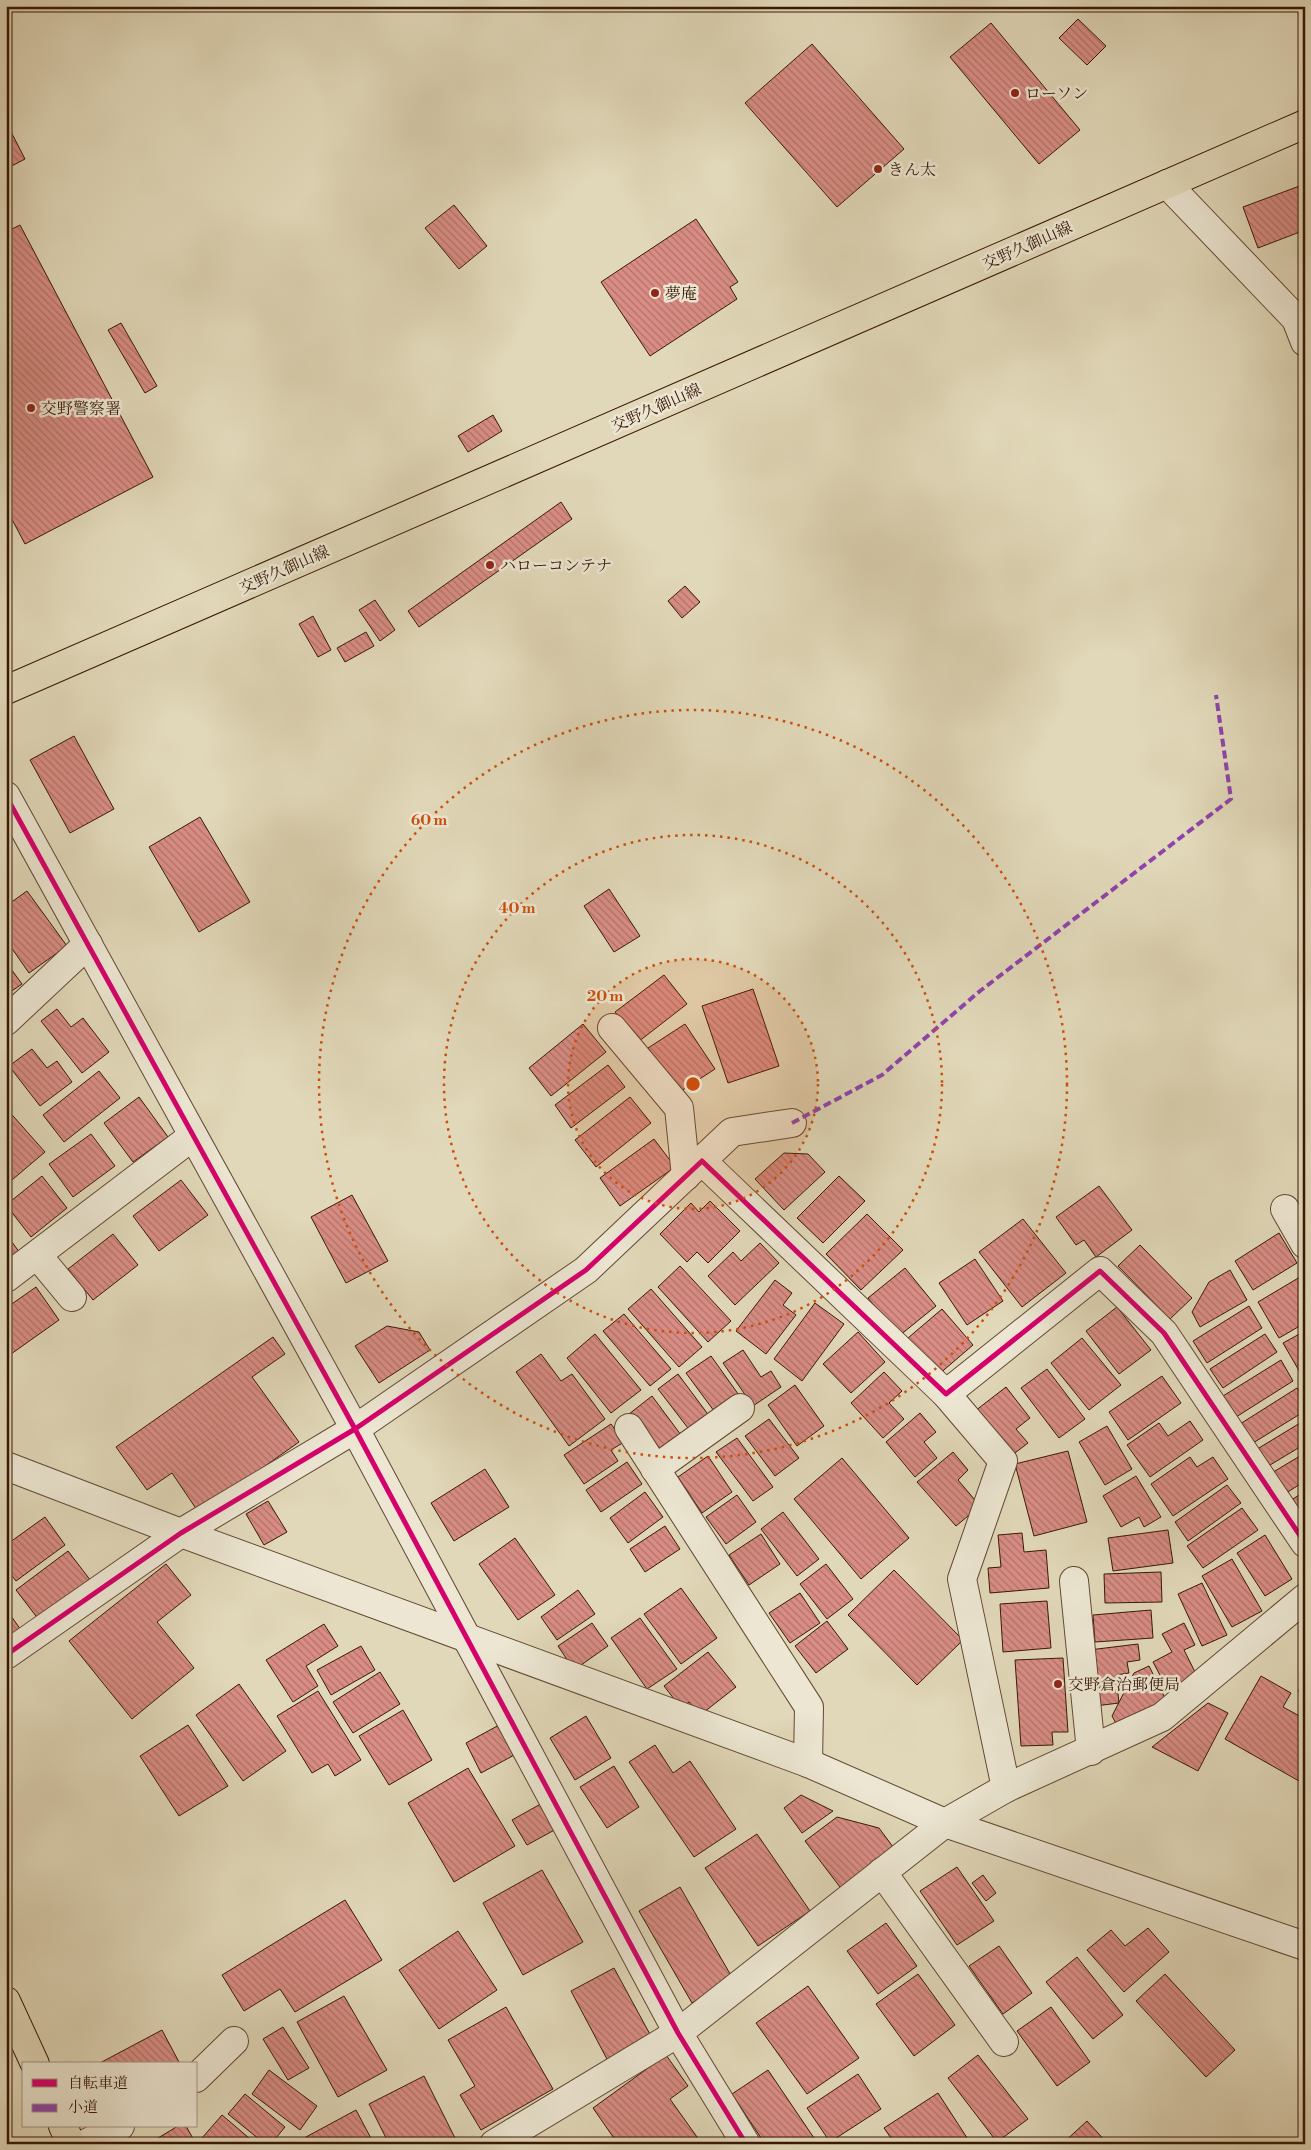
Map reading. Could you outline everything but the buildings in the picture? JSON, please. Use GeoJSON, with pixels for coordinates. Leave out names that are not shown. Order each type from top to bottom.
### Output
{"type":"FeatureCollection","features":[{"type":"Feature","properties":{"kind":"main road","name":"交野久御山線"},"geometry":{"type":"LineString","coordinates":[[6,690],[1305,124]]}},
{"type":"Feature","properties":{"kind":"main road"},"geometry":{"type":"LineString","coordinates":[[6,2001],[33,2062]]}},
{"type":"Feature","properties":{"kind":"main road"},"geometry":{"type":"LineString","coordinates":[[64,2128],[71,2144]]}},
{"type":"Feature","properties":{"kind":"street"},"geometry":{"type":"LineString","coordinates":[[1167,184],[1296,319],[1305,342]]}},
{"type":"Feature","properties":{"kind":"street"},"geometry":{"type":"LineString","coordinates":[[6,796],[355,1428],[678,2033],[746,2144]]}},
{"type":"Feature","properties":{"kind":"street"},"geometry":{"type":"LineString","coordinates":[[6,1020],[88,944]]}},
{"type":"Feature","properties":{"kind":"street"},"geometry":{"type":"LineString","coordinates":[[612,1028],[679,1108],[694,1168],[946,1394],[1003,1461],[962,1579],[1006,1788]]}},
{"type":"Feature","properties":{"kind":"street"},"geometry":{"type":"LineString","coordinates":[[6,1655],[182,1533],[355,1428],[586,1270],[732,1132],[792,1123]]}},
{"type":"Feature","properties":{"kind":"street"},"geometry":{"type":"LineString","coordinates":[[6,1278],[38,1256],[193,1136]]}},
{"type":"Feature","properties":{"kind":"street"},"geometry":{"type":"LineString","coordinates":[[1285,1209],[1305,1244]]}},
{"type":"Feature","properties":{"kind":"street"},"geometry":{"type":"LineString","coordinates":[[38,1256],[72,1297]]}},
{"type":"Feature","properties":{"kind":"street"},"geometry":{"type":"LineString","coordinates":[[946,1394],[1100,1271],[1164,1333],[1305,1543]]}},
{"type":"Feature","properties":{"kind":"street"},"geometry":{"type":"LineString","coordinates":[[655,1470],[740,1408]]}},
{"type":"Feature","properties":{"kind":"street"},"geometry":{"type":"LineString","coordinates":[[629,1428],[809,1707],[808,1763]]}},
{"type":"Feature","properties":{"kind":"street"},"geometry":{"type":"LineString","coordinates":[[6,1466],[468,1639],[808,1763],[945,1823],[1305,1946]]}},
{"type":"Feature","properties":{"kind":"street"},"geometry":{"type":"LineString","coordinates":[[1074,1582],[1091,1751]]}},
{"type":"Feature","properties":{"kind":"street"},"geometry":{"type":"LineString","coordinates":[[494,2144],[678,2033],[945,1823],[1006,1788],[1091,1751],[1162,1717],[1305,1598]]}},
{"type":"Feature","properties":{"kind":"street"},"geometry":{"type":"LineString","coordinates":[[882,1872],[1004,2042]]}},
{"type":"Feature","properties":{"kind":"street"},"geometry":{"type":"LineString","coordinates":[[198,2076],[234,2041]]}},
{"type":"Feature","properties":{"kind":"street"},"geometry":{"type":"LineString","coordinates":[[85,2144],[116,2128]]}},
{"type":"Feature","properties":{"kind":"marked path"},"geometry":{"type":"LineString","coordinates":[[792,1123],[882,1075],[980,991],[1231,799],[1216,695]]}},
{"type":"Feature","properties":{"kind":"cycle path"},"geometry":{"type":"LineString","coordinates":[[6,796],[355,1429],[678,2033],[746,2144]]}},
{"type":"Feature","properties":{"kind":"cycle path"},"geometry":{"type":"LineString","coordinates":[[6,1655],[181,1533],[355,1429],[586,1270],[702,1161],[946,1394],[1100,1271],[1164,1333],[1305,1543]]}},
{"type":"Feature","properties":{"kind":"place","name":"ローソン"},"geometry":{"type":"Point","coordinates":[1015,93]}},
{"type":"Feature","properties":{"kind":"place","name":"きん太"},"geometry":{"type":"Point","coordinates":[878,169]}},
{"type":"Feature","properties":{"kind":"place","name":"夢庵"},"geometry":{"type":"Point","coordinates":[655,293]}},
{"type":"Feature","properties":{"kind":"place","name":"交野警察署"},"geometry":{"type":"Point","coordinates":[31,408]}},
{"type":"Feature","properties":{"kind":"place","name":"ハローコンテナ"},"geometry":{"type":"Point","coordinates":[490,565]}},
{"type":"Feature","properties":{"kind":"place","name":"交野倉治郵便局"},"geometry":{"type":"Point","coordinates":[1058,1684]}}]}
